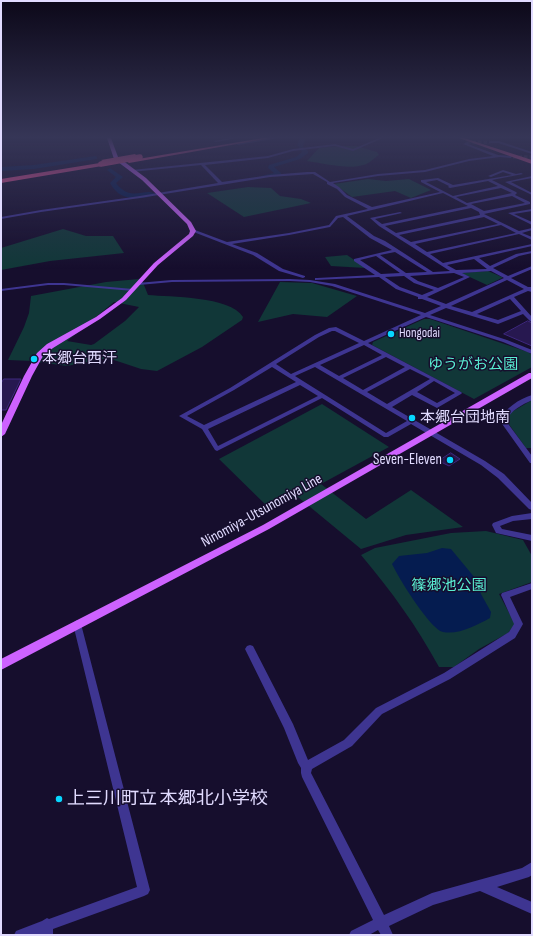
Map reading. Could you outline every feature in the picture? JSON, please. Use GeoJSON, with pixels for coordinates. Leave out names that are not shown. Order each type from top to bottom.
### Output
{"type":"FeatureCollection","features":[{"type":"Feature","properties":{"kind":"main road"},"geometry":{"type":"LineString","coordinates":[[1,434],[28,376],[40,355],[54,343],[75,332],[113,308],[139,284],[156,264],[193,231],[189,223],[147,182]]}},
{"type":"Feature","properties":{"kind":"main road","name":"Ninomiya-Utsunomiya Line"},"geometry":{"type":"LineString","coordinates":[[1,665],[77,624],[266,527],[532,375]]}},
{"type":"Feature","properties":{"kind":"street"},"geometry":{"type":"LineString","coordinates":[[1,218],[48,209],[239,182]]}},
{"type":"Feature","properties":{"kind":"street"},"geometry":{"type":"LineString","coordinates":[[328,183],[335,182]]}},
{"type":"Feature","properties":{"kind":"street"},"geometry":{"type":"LineString","coordinates":[[423,182],[519,233],[532,238]]}},
{"type":"Feature","properties":{"kind":"street"},"geometry":{"type":"LineString","coordinates":[[443,182],[454,187]]}},
{"type":"Feature","properties":{"kind":"street"},"geometry":{"type":"LineString","coordinates":[[228,243],[330,226],[337,218],[480,182]]}},
{"type":"Feature","properties":{"kind":"street"},"geometry":{"type":"LineString","coordinates":[[491,182],[514,193],[512,195]]}},
{"type":"Feature","properties":{"kind":"street"},"geometry":{"type":"LineString","coordinates":[[508,182],[507,182],[532,194]]}},
{"type":"Feature","properties":{"kind":"street"},"geometry":{"type":"LineString","coordinates":[[328,183],[338,188],[346,196],[372,209]]}},
{"type":"Feature","properties":{"kind":"street"},"geometry":{"type":"LineString","coordinates":[[452,197],[501,187]]}},
{"type":"Feature","properties":{"kind":"street"},"geometry":{"type":"LineString","coordinates":[[381,225],[512,195],[530,203]]}},
{"type":"Feature","properties":{"kind":"street"},"geometry":{"type":"LineString","coordinates":[[396,234],[530,203]]}},
{"type":"Feature","properties":{"kind":"street"},"geometry":{"type":"LineString","coordinates":[[388,204],[410,219]]}},
{"type":"Feature","properties":{"kind":"street"},"geometry":{"type":"LineString","coordinates":[[532,210],[510,214],[532,224]]}},
{"type":"Feature","properties":{"kind":"street"},"geometry":{"type":"LineString","coordinates":[[400,213],[372,218],[455,272],[468,277],[420,298]]}},
{"type":"Feature","properties":{"kind":"street"},"geometry":{"type":"LineString","coordinates":[[344,216],[372,237],[396,250],[432,274]]}},
{"type":"Feature","properties":{"kind":"street"},"geometry":{"type":"LineString","coordinates":[[410,244],[502,224]]}},
{"type":"Feature","properties":{"kind":"street"},"geometry":{"type":"LineString","coordinates":[[426,254],[532,229]]}},
{"type":"Feature","properties":{"kind":"street"},"geometry":{"type":"LineString","coordinates":[[193,231],[255,254],[294,277],[333,285],[505,341],[532,352]]}},
{"type":"Feature","properties":{"kind":"street"},"geometry":{"type":"LineString","coordinates":[[443,264],[532,245]]}},
{"type":"Feature","properties":{"kind":"street"},"geometry":{"type":"LineString","coordinates":[[396,250],[356,260],[398,288],[420,298],[498,322],[523,312]]}},
{"type":"Feature","properties":{"kind":"street"},"geometry":{"type":"LineString","coordinates":[[139,284],[172,281],[294,277],[320,279],[432,274],[491,269],[518,256],[532,252]]}},
{"type":"Feature","properties":{"kind":"street"},"geometry":{"type":"LineString","coordinates":[[377,255],[416,282],[438,290]]}},
{"type":"Feature","properties":{"kind":"street"},"geometry":{"type":"LineString","coordinates":[[475,257],[491,269],[531,289]]}},
{"type":"Feature","properties":{"kind":"street"},"geometry":{"type":"LineString","coordinates":[[291,376],[532,267]]}},
{"type":"Feature","properties":{"kind":"street"},"geometry":{"type":"LineString","coordinates":[[1,290],[48,284],[64,284],[133,290]]}},
{"type":"Feature","properties":{"kind":"street"},"geometry":{"type":"LineString","coordinates":[[473,314],[531,289]]}},
{"type":"Feature","properties":{"kind":"street"},"geometry":{"type":"LineString","coordinates":[[511,297],[523,312],[532,320]]}},
{"type":"Feature","properties":{"kind":"street"},"geometry":{"type":"LineString","coordinates":[[322,396],[217,449],[204,428],[182,416],[232,389],[331,329],[336,329],[364,343],[458,393],[437,406],[412,392]]}},
{"type":"Feature","properties":{"kind":"street"},"geometry":{"type":"LineString","coordinates":[[339,378],[386,355]]}},
{"type":"Feature","properties":{"kind":"street"},"geometry":{"type":"LineString","coordinates":[[272,364],[386,436],[411,421]]}},
{"type":"Feature","properties":{"kind":"street"},"geometry":{"type":"LineString","coordinates":[[316,365],[492,470],[509,484],[532,507]]}},
{"type":"Feature","properties":{"kind":"street"},"geometry":{"type":"LineString","coordinates":[[363,392],[409,367]]}},
{"type":"Feature","properties":{"kind":"street"},"geometry":{"type":"LineString","coordinates":[[387,407],[434,379]]}},
{"type":"Feature","properties":{"kind":"street"},"geometry":{"type":"LineString","coordinates":[[204,428],[301,382]]}},
{"type":"Feature","properties":{"kind":"street"},"geometry":{"type":"LineString","coordinates":[[531,457],[503,421],[504,416],[513,408],[532,397]]}},
{"type":"Feature","properties":{"kind":"street"},"geometry":{"type":"LineString","coordinates":[[532,516],[512,519],[496,526],[499,531],[532,538]]}},
{"type":"Feature","properties":{"kind":"street"},"geometry":{"type":"LineString","coordinates":[[307,766],[348,743],[379,711],[447,676],[512,635],[519,624],[505,595],[532,586]]}},
{"type":"Feature","properties":{"kind":"street"},"geometry":{"type":"LineString","coordinates":[[20,935],[47,930],[144,890],[77,624]]}},
{"type":"Feature","properties":{"kind":"street"},"geometry":{"type":"LineString","coordinates":[[250,649],[289,728],[303,763],[307,766]]}},
{"type":"Feature","properties":{"kind":"street"},"geometry":{"type":"LineString","coordinates":[[307,766],[306,773],[387,935]]}},
{"type":"Feature","properties":{"kind":"street"},"geometry":{"type":"LineString","coordinates":[[355,935],[432,899],[525,873],[532,868]]}},
{"type":"Feature","properties":{"kind":"street"},"geometry":{"type":"LineString","coordinates":[[482,886],[532,908]]}},
{"type":"Feature","properties":{"kind":"green space"},"geometry":{"type":"Polygon","coordinates":[[[350,182],[414,182],[431,190],[411,198],[395,191],[352,197],[334,184],[350,182]]]}},
{"type":"Feature","properties":{"kind":"green space"},"geometry":{"type":"Polygon","coordinates":[[[248,187],[271,188],[280,196],[301,199],[311,203],[244,217],[207,193],[248,187]]]}},
{"type":"Feature","properties":{"kind":"green space"},"geometry":{"type":"Polygon","coordinates":[[[63,229],[86,236],[113,236],[124,253],[50,261],[1,270],[1,248],[63,229]]]}},
{"type":"Feature","properties":{"kind":"green space"},"geometry":{"type":"Polygon","coordinates":[[[347,255],[366,268],[331,266],[325,257],[347,255]]]}},
{"type":"Feature","properties":{"kind":"green space"},"geometry":{"type":"Polygon","coordinates":[[[488,271],[502,278],[487,285],[461,273],[488,271]]]}},
{"type":"Feature","properties":{"kind":"green space"},"geometry":{"type":"Polygon","coordinates":[[[139,279],[142,280],[148,295],[184,297],[213,301],[236,310],[243,317],[242,320],[202,347],[157,371],[141,369],[108,358],[67,366],[32,361],[8,360],[24,327],[29,313],[31,296],[106,282],[139,279]],[[114,302],[67,341],[91,345],[94,344],[125,321],[139,307],[114,302]]]}},
{"type":"Feature","properties":{"kind":"green space"},"geometry":{"type":"Polygon","coordinates":[[[280,282],[312,283],[357,296],[327,317],[293,314],[258,322],[280,282]]]}},
{"type":"Feature","properties":{"kind":"green space","name":"ゆうがお公園"},"geometry":{"type":"Polygon","coordinates":[[[424,319],[430,319],[528,352],[532,355],[532,367],[474,399],[372,345],[373,342],[424,319]]]}},
{"type":"Feature","properties":{"kind":"green space"},"geometry":{"type":"Polygon","coordinates":[[[532,400],[532,448],[526,448],[508,423],[507,417],[510,413],[532,400]]]}},
{"type":"Feature","properties":{"kind":"green space"},"geometry":{"type":"Polygon","coordinates":[[[322,404],[389,447],[321,484],[366,519],[411,490],[463,527],[406,535],[361,549],[298,497],[271,510],[219,459],[322,404]]]}},
{"type":"Feature","properties":{"kind":"green space","name":"篠郷池公園"},"geometry":{"type":"Polygon","coordinates":[[[486,531],[523,540],[532,556],[532,582],[499,594],[515,624],[508,633],[479,649],[454,667],[439,667],[403,609],[361,555],[375,548],[451,533],[486,531]]]}},
{"type":"Feature","properties":{"kind":"water"},"geometry":{"type":"Polygon","coordinates":[[[442,548],[451,549],[475,578],[481,594],[491,612],[490,618],[479,624],[468,629],[449,633],[437,629],[430,622],[407,590],[392,564],[399,556],[427,553],[442,548]]]}},
{"type":"Feature","properties":{"kind":"building"},"geometry":{"type":"Polygon","coordinates":[[[528,321],[532,323],[532,346],[504,334],[528,321]]]}},
{"type":"Feature","properties":{"kind":"building"},"geometry":{"type":"Polygon","coordinates":[[[4,379],[21,379],[6,410],[1,410],[1,384],[4,379]]]}},
{"type":"Feature","properties":{"kind":"building","name":"Seven-Eleven"},"geometry":{"type":"Polygon","coordinates":[[[451,453],[460,459],[449,466],[439,461],[451,453]]]}},
{"type":"Feature","properties":{"kind":"waterway"},"geometry":{"type":"LineString","coordinates":[[115,182],[113,183],[121,192],[130,196],[152,194]]}},
{"type":"Feature","properties":{"kind":"place","name":"Hongodai"},"geometry":{"type":"Point","coordinates":[391,334]}},
{"type":"Feature","properties":{"kind":"place","name":"本郷台西汗"},"geometry":{"type":"Point","coordinates":[34,359]}},
{"type":"Feature","properties":{"kind":"place","name":"本郷台団地南"},"geometry":{"type":"Point","coordinates":[412,418]}},
{"type":"Feature","properties":{"kind":"place","name":"Seven-Eleven"},"geometry":{"type":"Point","coordinates":[450,460]}},
{"type":"Feature","properties":{"kind":"place","name":"上三川町立 本郷北小学校"},"geometry":{"type":"Point","coordinates":[59,799]}}]}
